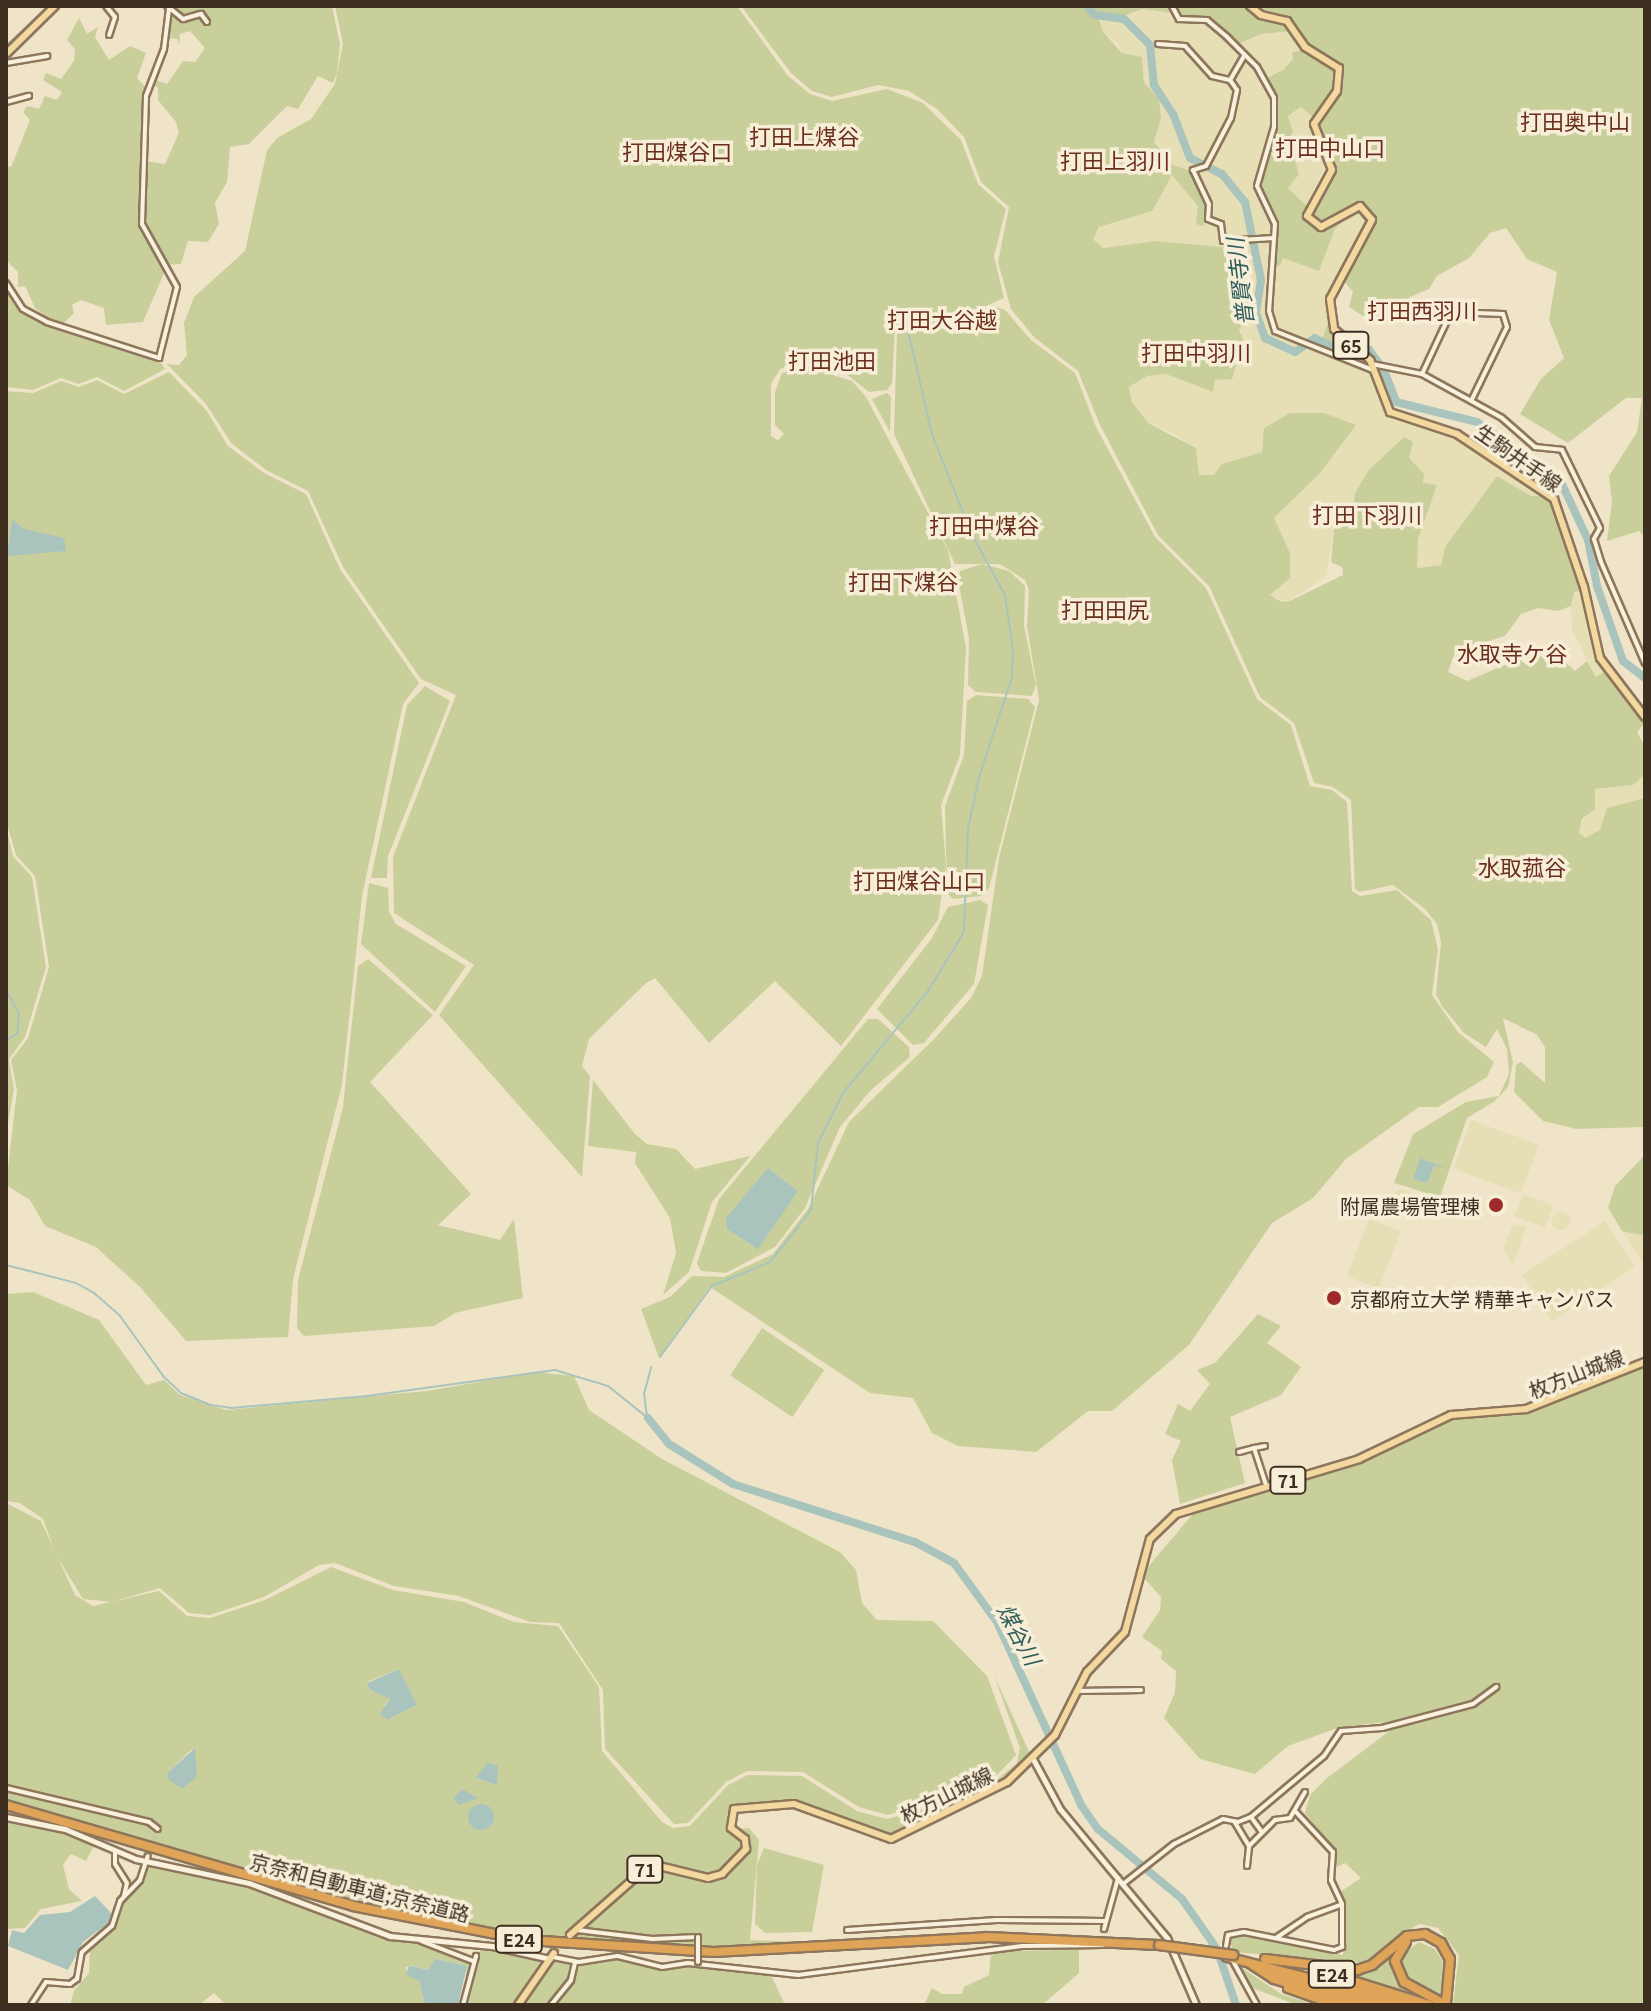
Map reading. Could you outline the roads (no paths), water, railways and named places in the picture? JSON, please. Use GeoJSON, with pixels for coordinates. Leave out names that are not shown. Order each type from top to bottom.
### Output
{"type":"FeatureCollection","features":[{"type":"Feature","properties":{"kind":"highway","name":"京奈和自動車道;京奈道路"},"geometry":{"type":"LineString","coordinates":[[6,1807],[369,1913],[540,1945],[687,1955],[1049,1938],[1159,1945],[1213,1953],[1256,1965]]}},
{"type":"Feature","properties":{"kind":"highway"},"geometry":{"type":"LineString","coordinates":[[1265,1959],[1357,1970],[1372,1965],[1407,1936],[1423,1933],[1437,1939],[1448,1954],[1445,2003]]}},
{"type":"Feature","properties":{"kind":"highway"},"geometry":{"type":"LineString","coordinates":[[1425,1939],[1443,1952],[1447,1978],[1445,2003],[1412,1989],[1399,1974],[1396,1956],[1408,1941],[1425,1939]]}},
{"type":"Feature","properties":{"kind":"highway","name":"京奈和自動車道;京奈道路"},"geometry":{"type":"LineString","coordinates":[[1231,1957],[1265,1959],[1329,1973],[1429,2005]]}},
{"type":"Feature","properties":{"kind":"highway"},"geometry":{"type":"LineString","coordinates":[[1256,1965],[1282,1985],[1336,2005]]}},
{"type":"Feature","properties":{"kind":"highway"},"geometry":{"type":"LineString","coordinates":[[1256,1965],[1380,2002]]}},
{"type":"Feature","properties":{"kind":"highway"},"geometry":{"type":"LineString","coordinates":[[1256,1965],[1407,2004]]}},
{"type":"Feature","properties":{"kind":"highway"},"geometry":{"type":"LineString","coordinates":[[1270,1976],[1370,2003],[1407,2004]]}},
{"type":"Feature","properties":{"kind":"highway"},"geometry":{"type":"LineString","coordinates":[[1282,1985],[1347,2005]]}},
{"type":"Feature","properties":{"kind":"main road"},"geometry":{"type":"LineString","coordinates":[[6,54],[55,6]]}},
{"type":"Feature","properties":{"kind":"main road","name":"生駒井手線"},"geometry":{"type":"LineString","coordinates":[[1250,6],[1261,15],[1287,21],[1303,45],[1339,68],[1337,91],[1314,124],[1332,170],[1307,214],[1319,227],[1357,206],[1371,216],[1369,229],[1333,292],[1329,311],[1337,333],[1374,368],[1394,415],[1457,434],[1554,499],[1584,587],[1600,658],[1645,716]]}},
{"type":"Feature","properties":{"kind":"main road","name":"枚方山城線"},"geometry":{"type":"LineString","coordinates":[[572,1932],[651,1867],[708,1878],[722,1874],[746,1849],[745,1839],[732,1831],[734,1809],[794,1804],[891,1839],[1002,1785],[1052,1738],[1076,1691],[1125,1632],[1156,1530],[1176,1514],[1359,1459],[1451,1415],[1526,1409],[1645,1362]]}},
{"type":"Feature","properties":{"kind":"main road"},"geometry":{"type":"LineString","coordinates":[[518,2005],[552,1956]]}},
{"type":"Feature","properties":{"kind":"street"},"geometry":{"type":"LineString","coordinates":[[107,6],[115,17],[109,35]]}},
{"type":"Feature","properties":{"kind":"street"},"geometry":{"type":"LineString","coordinates":[[1172,6],[1179,19],[1207,20],[1244,55],[1274,98],[1274,127],[1257,186],[1275,224],[1269,311],[1275,331],[1374,368],[1422,374],[1471,401],[1535,447],[1562,450],[1600,528],[1594,539],[1601,562],[1645,663]]}},
{"type":"Feature","properties":{"kind":"street"},"geometry":{"type":"LineString","coordinates":[[168,8],[183,19],[203,14],[207,22]]}},
{"type":"Feature","properties":{"kind":"street"},"geometry":{"type":"LineString","coordinates":[[6,283],[23,309],[47,322],[159,358],[177,287],[142,224],[146,96],[164,49],[168,8]]}},
{"type":"Feature","properties":{"kind":"street"},"geometry":{"type":"LineString","coordinates":[[1158,44],[1185,46],[1212,76],[1230,80],[1237,90],[1231,118],[1206,166],[1193,170],[1209,205],[1208,219],[1221,224],[1223,241],[1274,238]]}},
{"type":"Feature","properties":{"kind":"street"},"geometry":{"type":"LineString","coordinates":[[1230,80],[1244,55]]}},
{"type":"Feature","properties":{"kind":"street"},"geometry":{"type":"LineString","coordinates":[[6,63],[47,56]]}},
{"type":"Feature","properties":{"kind":"street"},"geometry":{"type":"LineString","coordinates":[[6,102],[29,96]]}},
{"type":"Feature","properties":{"kind":"street"},"geometry":{"type":"LineString","coordinates":[[1422,374],[1451,312],[1503,314],[1507,327],[1471,401]]}},
{"type":"Feature","properties":{"kind":"street"},"geometry":{"type":"LineString","coordinates":[[1239,1452],[1265,1446]]}},
{"type":"Feature","properties":{"kind":"street"},"geometry":{"type":"LineString","coordinates":[[1254,1448],[1266,1485]]}},
{"type":"Feature","properties":{"kind":"street"},"geometry":{"type":"LineString","coordinates":[[1123,1884],[1174,1844],[1223,1819],[1234,1821],[1251,1817],[1324,1756],[1341,1731],[1382,1728],[1473,1704],[1496,1687]]}},
{"type":"Feature","properties":{"kind":"street"},"geometry":{"type":"LineString","coordinates":[[1076,1691],[1141,1690]]}},
{"type":"Feature","properties":{"kind":"street"},"geometry":{"type":"LineString","coordinates":[[1033,1759],[1060,1809],[1178,1955],[1196,2005]]}},
{"type":"Feature","properties":{"kind":"street"},"geometry":{"type":"LineString","coordinates":[[6,1788],[149,1822],[158,1829]]}},
{"type":"Feature","properties":{"kind":"street"},"geometry":{"type":"LineString","coordinates":[[1247,1866],[1249,1846],[1261,1831],[1296,1812],[1305,1792]]}},
{"type":"Feature","properties":{"kind":"street"},"geometry":{"type":"LineString","coordinates":[[1226,1946],[1234,1932],[1334,1950],[1342,1947],[1342,1904],[1331,1880],[1333,1852],[1296,1812]]}},
{"type":"Feature","properties":{"kind":"street"},"geometry":{"type":"LineString","coordinates":[[6,1817],[65,1829],[115,1851],[249,1883],[318,1906],[367,1930],[421,1941],[474,1959],[463,2005]]}},
{"type":"Feature","properties":{"kind":"street"},"geometry":{"type":"LineString","coordinates":[[1251,1817],[1261,1831]]}},
{"type":"Feature","properties":{"kind":"street"},"geometry":{"type":"LineString","coordinates":[[1234,1821],[1249,1846]]}},
{"type":"Feature","properties":{"kind":"street"},"geometry":{"type":"LineString","coordinates":[[31,2005],[46,1982],[76,1980],[82,1952],[112,1926],[127,1883],[115,1864],[115,1851]]}},
{"type":"Feature","properties":{"kind":"street"},"geometry":{"type":"LineString","coordinates":[[124,1896],[137,1885],[147,1858]]}},
{"type":"Feature","properties":{"kind":"street"},"geometry":{"type":"LineString","coordinates":[[1104,1929],[1118,1878]]}},
{"type":"Feature","properties":{"kind":"street"},"geometry":{"type":"LineString","coordinates":[[1276,1938],[1307,1917],[1342,1904]]}},
{"type":"Feature","properties":{"kind":"street"},"geometry":{"type":"LineString","coordinates":[[847,1930],[997,1920],[1104,1921]]}},
{"type":"Feature","properties":{"kind":"street"},"geometry":{"type":"LineString","coordinates":[[572,1932],[652,1939],[698,1937],[698,1963]]}},
{"type":"Feature","properties":{"kind":"street"},"geometry":{"type":"LineString","coordinates":[[421,1941],[492,1946],[575,1962],[618,1956],[662,1967],[698,1963],[798,1975],[1022,1946],[1103,1945]]}},
{"type":"Feature","properties":{"kind":"street"},"geometry":{"type":"LineString","coordinates":[[1231,1957],[1257,2005]]}},
{"type":"Feature","properties":{"kind":"street"},"geometry":{"type":"LineString","coordinates":[[551,2005],[571,1980],[575,1962]]}},
{"type":"Feature","properties":{"kind":"water"},"geometry":{"type":"Polygon","coordinates":[[[12,519],[24,529],[64,538],[66,551],[7,556],[12,519]]]}},
{"type":"Feature","properties":{"kind":"water"},"geometry":{"type":"Polygon","coordinates":[[[1421,1156],[1446,1168],[1434,1166],[1427,1183],[1413,1179],[1421,1156]]]}},
{"type":"Feature","properties":{"kind":"water"},"geometry":{"type":"Polygon","coordinates":[[[768,1168],[798,1191],[758,1249],[727,1229],[726,1218],[768,1168]]]}},
{"type":"Feature","properties":{"kind":"water"},"geometry":{"type":"Polygon","coordinates":[[[399,1669],[417,1705],[387,1720],[380,1714],[390,1699],[370,1690],[367,1683],[399,1669]]]}},
{"type":"Feature","properties":{"kind":"water"},"geometry":{"type":"Polygon","coordinates":[[[195,1748],[197,1776],[182,1789],[168,1779],[168,1772],[195,1748]]]}},
{"type":"Feature","properties":{"kind":"water"},"geometry":{"type":"Polygon","coordinates":[[[488,1763],[498,1766],[497,1785],[475,1778],[488,1763]]]}},
{"type":"Feature","properties":{"kind":"water"},"geometry":{"type":"Polygon","coordinates":[[[463,1789],[479,1798],[459,1805],[453,1798],[463,1789]]]}},
{"type":"Feature","properties":{"kind":"water"},"geometry":{"type":"Polygon","coordinates":[[[481,1804],[490,1808],[494,1817],[490,1826],[481,1830],[472,1826],[468,1817],[472,1808],[481,1804]]]}},
{"type":"Feature","properties":{"kind":"water"},"geometry":{"type":"Polygon","coordinates":[[[95,1896],[111,1913],[111,1921],[83,1942],[68,1970],[8,1946],[12,1930],[24,1933],[40,1915],[70,1912],[95,1896]]]}},
{"type":"Feature","properties":{"kind":"water"},"geometry":{"type":"Polygon","coordinates":[[[435,1959],[467,1966],[458,2005],[425,2005],[419,1981],[406,1975],[409,1965],[428,1970],[435,1959]]]}},
{"type":"Feature","properties":{"kind":"waterway"},"geometry":{"type":"LineString","coordinates":[[6,46],[48,6]]}},
{"type":"Feature","properties":{"kind":"waterway","name":"普賢寺川"},"geometry":{"type":"LineString","coordinates":[[1087,6],[1095,15],[1124,19],[1150,45],[1154,85],[1173,114],[1190,158],[1222,174],[1245,202],[1261,280],[1256,313],[1265,338],[1295,352],[1315,338],[1349,355],[1369,350],[1384,370],[1396,402],[1477,422],[1561,482],[1588,540],[1597,586],[1623,661],[1645,678]]}},
{"type":"Feature","properties":{"kind":"waterway"},"geometry":{"type":"LineString","coordinates":[[660,1357],[712,1286],[770,1262],[811,1210],[818,1143],[843,1093],[928,991],[964,932],[968,828],[980,774],[1012,677],[1013,650],[1005,595],[971,533],[932,434],[908,331]]}},
{"type":"Feature","properties":{"kind":"waterway"},"geometry":{"type":"LineString","coordinates":[[6,990],[19,1013],[17,1034],[6,1040]]}},
{"type":"Feature","properties":{"kind":"waterway"},"geometry":{"type":"LineString","coordinates":[[6,1265],[76,1283],[94,1293],[120,1316],[164,1377],[181,1393],[211,1405],[232,1408],[367,1396],[555,1370],[608,1386],[648,1418]]}},
{"type":"Feature","properties":{"kind":"waterway"},"geometry":{"type":"LineString","coordinates":[[647,1417],[644,1394],[651,1367]]}},
{"type":"Feature","properties":{"kind":"waterway","name":"煤谷川"},"geometry":{"type":"LineString","coordinates":[[648,1418],[669,1444],[733,1484],[915,1542],[954,1563],[997,1622],[1081,1805],[1098,1829],[1182,1899],[1217,1949],[1236,2005]]}},
{"type":"Feature","properties":{"kind":"tunnel"},"geometry":{"type":"LineString","coordinates":[[148,1856],[158,1829]]}},
{"type":"Feature","properties":{"kind":"tunnel"},"geometry":{"type":"LineString","coordinates":[[554,1953],[570,1935]]}},
{"type":"Feature","properties":{"kind":"place","name":"附属農場管理棟"},"geometry":{"type":"Point","coordinates":[1496,1205]}},
{"type":"Feature","properties":{"kind":"place","name":"京都府立大学 精華キャンパス"},"geometry":{"type":"Point","coordinates":[1334,1298]}},
{"type":"Feature","properties":{"kind":"district","name":"打田奥中山"},"geometry":{"type":"Point","coordinates":[1575,121]}},
{"type":"Feature","properties":{"kind":"district","name":"打田上煤谷"},"geometry":{"type":"Point","coordinates":[804,136]}},
{"type":"Feature","properties":{"kind":"district","name":"打田中山口"},"geometry":{"type":"Point","coordinates":[1330,147]}},
{"type":"Feature","properties":{"kind":"district","name":"打田煤谷口"},"geometry":{"type":"Point","coordinates":[677,151]}},
{"type":"Feature","properties":{"kind":"district","name":"打田上羽川"},"geometry":{"type":"Point","coordinates":[1115,160]}},
{"type":"Feature","properties":{"kind":"district","name":"打田西羽川"},"geometry":{"type":"Point","coordinates":[1422,310]}},
{"type":"Feature","properties":{"kind":"district","name":"打田大谷越"},"geometry":{"type":"Point","coordinates":[942,319]}},
{"type":"Feature","properties":{"kind":"district","name":"打田中羽川"},"geometry":{"type":"Point","coordinates":[1196,352]}},
{"type":"Feature","properties":{"kind":"district","name":"打田池田"},"geometry":{"type":"Point","coordinates":[832,360]}},
{"type":"Feature","properties":{"kind":"district","name":"打田下羽川"},"geometry":{"type":"Point","coordinates":[1367,514]}},
{"type":"Feature","properties":{"kind":"district","name":"打田中煤谷"},"geometry":{"type":"Point","coordinates":[984,525]}},
{"type":"Feature","properties":{"kind":"district","name":"打田下煤谷"},"geometry":{"type":"Point","coordinates":[903,581]}},
{"type":"Feature","properties":{"kind":"district","name":"打田田尻"},"geometry":{"type":"Point","coordinates":[1105,609]}},
{"type":"Feature","properties":{"kind":"district","name":"水取寺ケ谷"},"geometry":{"type":"Point","coordinates":[1512,653]}},
{"type":"Feature","properties":{"kind":"district","name":"水取菰谷"},"geometry":{"type":"Point","coordinates":[1522,867]}},
{"type":"Feature","properties":{"kind":"district","name":"打田煤谷山口"},"geometry":{"type":"Point","coordinates":[919,880]}}]}
